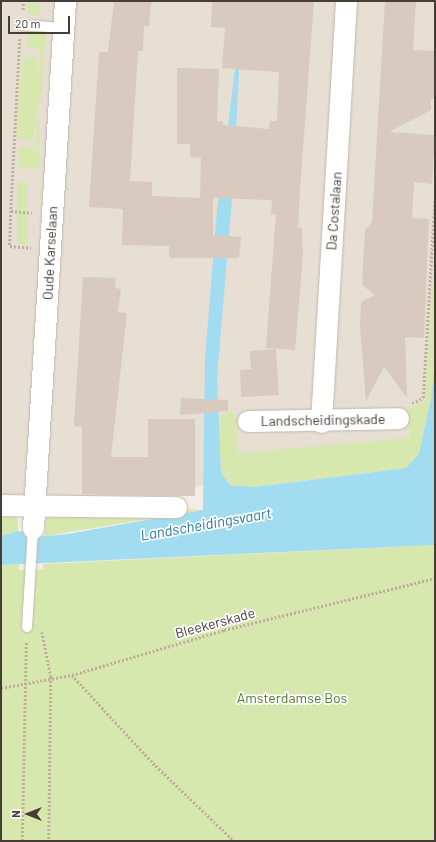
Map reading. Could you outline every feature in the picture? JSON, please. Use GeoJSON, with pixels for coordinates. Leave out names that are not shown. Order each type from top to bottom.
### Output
{"type":"FeatureCollection","features":[{"type":"Feature","properties":{"kind":"street","name":"Oude Karselaan"},"geometry":{"type":"LineString","coordinates":[[32,528],[35,504],[64,1]]}},
{"type":"Feature","properties":{"kind":"street","name":"Da Costalaan"},"geometry":{"type":"LineString","coordinates":[[321,422],[346,1]]}},
{"type":"Feature","properties":{"kind":"street","name":"Landscheidingskade"},"geometry":{"type":"LineString","coordinates":[[248,421],[321,422],[398,418]]}},
{"type":"Feature","properties":{"kind":"street"},"geometry":{"type":"LineString","coordinates":[[1,505],[35,504],[176,507]]}},
{"type":"Feature","properties":{"kind":"lane"},"geometry":{"type":"LineString","coordinates":[[21,25],[63,28]]}},
{"type":"Feature","properties":{"kind":"lane","name":"Oude Karselaan"},"geometry":{"type":"LineString","coordinates":[[27,627],[32,528]]}},
{"type":"Feature","properties":{"kind":"path"},"geometry":{"type":"LineString","coordinates":[[23,1],[10,246],[50,249]]}},
{"type":"Feature","properties":{"kind":"path"},"geometry":{"type":"LineString","coordinates":[[398,418],[405,403],[418,402],[423,398],[435,198]]}},
{"type":"Feature","properties":{"kind":"path"},"geometry":{"type":"LineString","coordinates":[[11,212],[52,214]]}},
{"type":"Feature","properties":{"kind":"path","name":"Bleekerskade"},"geometry":{"type":"LineString","coordinates":[[1,688],[24,686],[51,678],[72,675],[224,630],[435,578]]}},
{"type":"Feature","properties":{"kind":"path"},"geometry":{"type":"LineString","coordinates":[[40,625],[51,678],[49,841]]}},
{"type":"Feature","properties":{"kind":"path"},"geometry":{"type":"LineString","coordinates":[[22,841],[24,686],[27,627]]}},
{"type":"Feature","properties":{"kind":"path"},"geometry":{"type":"LineString","coordinates":[[72,675],[152,763],[234,841]]}},
{"type":"Feature","properties":{"kind":"shaded area"},"geometry":{"type":"Polygon","coordinates":[[[1,1],[435,1],[435,456],[225,476],[130,514],[1,512],[1,1]]]}},
{"type":"Feature","properties":{"kind":"green space"},"geometry":{"type":"Polygon","coordinates":[[[31,2],[37,2],[41,6],[41,12],[37,16],[31,16],[27,12],[27,6],[31,2]]]}},
{"type":"Feature","properties":{"kind":"green space"},"geometry":{"type":"Polygon","coordinates":[[[28,32],[46,33],[42,89],[32,140],[16,139],[22,57],[36,58],[39,77],[40,49],[26,48],[28,32]]]}},
{"type":"Feature","properties":{"kind":"green space"},"geometry":{"type":"Polygon","coordinates":[[[40,118],[39,169],[18,168],[19,147],[35,147],[37,119],[40,118]]]}},
{"type":"Feature","properties":{"kind":"green space"},"geometry":{"type":"Polygon","coordinates":[[[17,182],[28,182],[28,244],[17,244],[17,182]]]}},
{"type":"Feature","properties":{"kind":"green space"},"geometry":{"type":"Polygon","coordinates":[[[435,244],[435,362],[431,399],[419,454],[406,468],[253,487],[230,485],[221,473],[217,419],[230,411],[237,417],[238,453],[410,438],[408,407],[423,404],[425,399],[435,244]]]}},
{"type":"Feature","properties":{"kind":"green space"},"geometry":{"type":"Polygon","coordinates":[[[46,509],[182,509],[203,510],[45,536],[46,509]]]}},
{"type":"Feature","properties":{"kind":"green space"},"geometry":{"type":"Polygon","coordinates":[[[1,514],[17,515],[18,531],[1,536],[1,514]]]}},
{"type":"Feature","properties":{"kind":"green space","name":"Amsterdamse Bos"},"geometry":{"type":"Polygon","coordinates":[[[435,545],[435,841],[1,841],[1,565],[19,564],[19,570],[43,569],[43,564],[435,545]]]}},
{"type":"Feature","properties":{"kind":"water","name":"Landscheidingsvaart"},"geometry":{"type":"Polygon","coordinates":[[[242,15],[233,188],[217,377],[221,473],[230,485],[253,487],[406,468],[419,454],[431,399],[435,362],[435,545],[1,565],[1,536],[18,531],[45,536],[68,534],[203,510],[205,359],[217,211],[242,15]]]}},
{"type":"Feature","properties":{"kind":"building"},"geometry":{"type":"Polygon","coordinates":[[[114,1],[151,1],[149,26],[144,26],[143,51],[138,51],[130,181],[152,182],[152,196],[200,198],[201,158],[190,157],[190,144],[177,144],[177,68],[219,69],[217,121],[223,121],[223,125],[269,129],[270,121],[277,121],[279,72],[222,68],[225,28],[211,27],[212,1],[314,1],[300,189],[298,227],[302,228],[303,255],[295,350],[266,348],[276,214],[271,214],[272,200],[213,198],[213,235],[241,237],[239,258],[169,258],[169,246],[122,245],[123,209],[89,207],[99,52],[108,52],[114,1]]]}},
{"type":"Feature","properties":{"kind":"building"},"geometry":{"type":"Polygon","coordinates":[[[385,1],[416,1],[413,50],[435,51],[435,99],[431,99],[431,110],[389,132],[435,135],[432,184],[414,182],[412,218],[429,219],[424,338],[405,337],[407,398],[384,367],[366,401],[360,326],[361,302],[375,295],[362,285],[365,230],[372,222],[385,1]]]}},
{"type":"Feature","properties":{"kind":"building"},"geometry":{"type":"Polygon","coordinates":[[[83,277],[116,278],[115,288],[121,289],[118,312],[127,313],[111,457],[148,457],[148,419],[195,419],[195,496],[82,494],[82,427],[74,426],[83,277]]]}},
{"type":"Feature","properties":{"kind":"building"},"geometry":{"type":"Polygon","coordinates":[[[276,349],[279,395],[241,397],[240,370],[251,369],[250,351],[276,349]]]}},
{"type":"Feature","properties":{"kind":"building"},"geometry":{"type":"Polygon","coordinates":[[[181,398],[228,400],[228,411],[180,415],[181,398]]]}}]}
